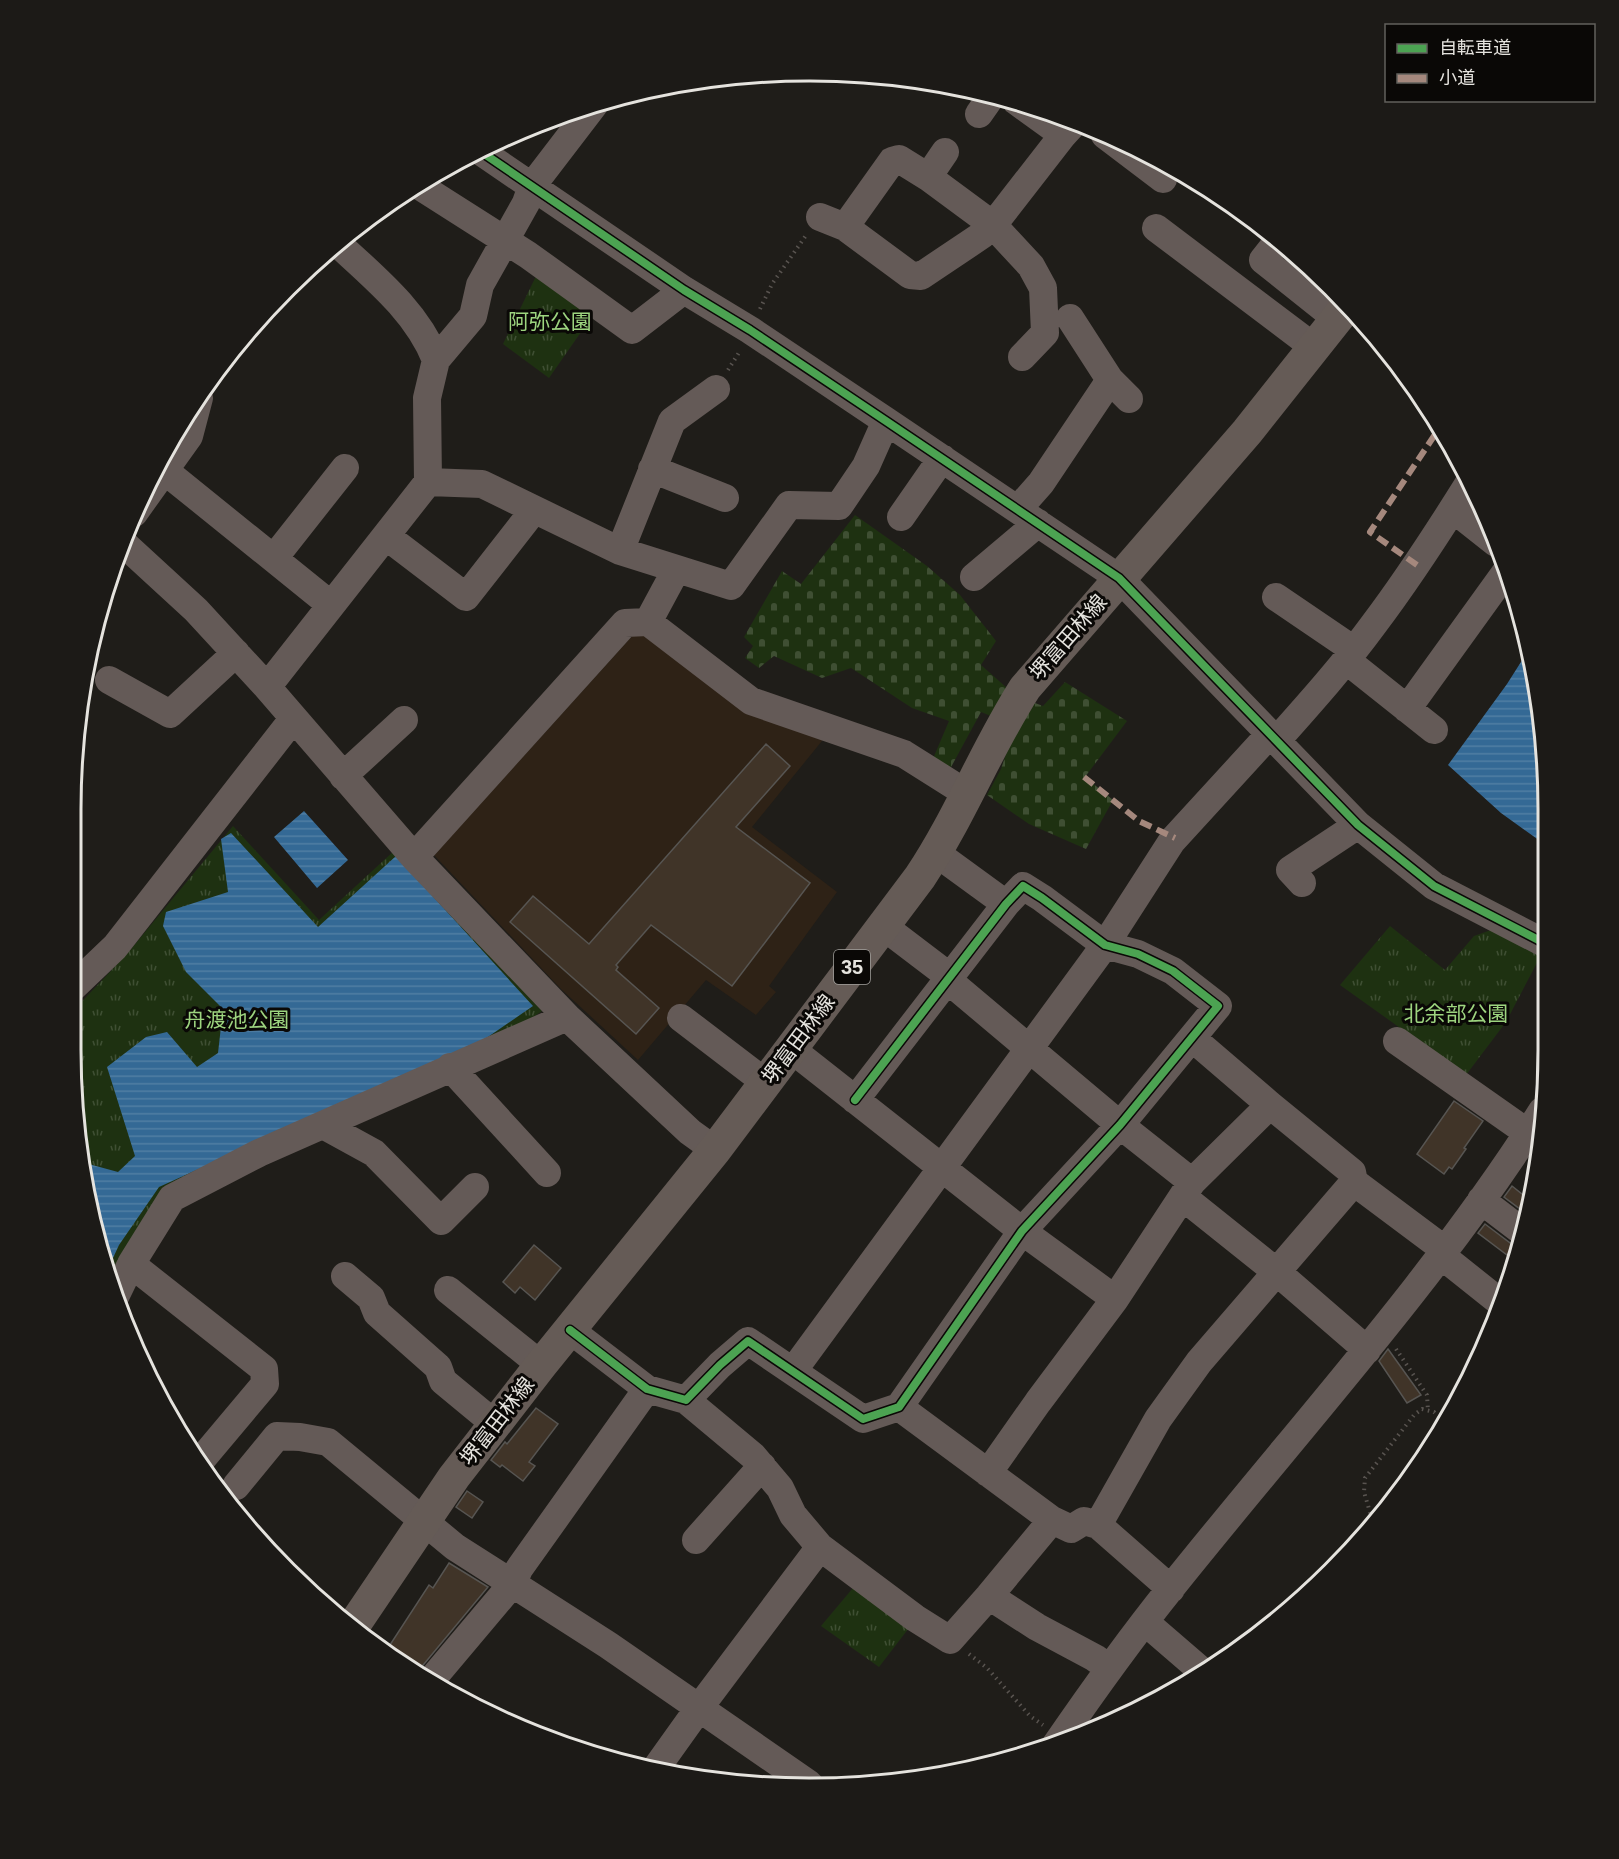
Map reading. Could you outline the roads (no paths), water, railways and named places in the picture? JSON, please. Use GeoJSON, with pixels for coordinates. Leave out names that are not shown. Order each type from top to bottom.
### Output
{"type":"FeatureCollection","features":[{"type":"Feature","properties":{"kind":"main road","name":"堺富田林線"},"geometry":{"type":"LineString","coordinates":[[357,1620],[454,1477],[541,1365],[715,1150],[936,853],[969,795],[1008,715],[1025,688],[1247,432],[1342,313]]}},
{"type":"Feature","properties":{"kind":"street"},"geometry":{"type":"LineString","coordinates":[[267,687],[428,482],[427,398],[436,360],[473,316],[480,285],[526,203],[532,186],[585,117]]}},
{"type":"Feature","properties":{"kind":"street"},"geometry":{"type":"LineString","coordinates":[[1022,357],[1045,333],[1043,288],[1031,266],[993,225],[928,177],[899,159],[892,161],[833,222],[910,275],[921,276],[982,235],[993,225],[1069,129]]}},
{"type":"Feature","properties":{"kind":"street"},"geometry":{"type":"LineString","coordinates":[[928,177],[945,152]]}},
{"type":"Feature","properties":{"kind":"street"},"geometry":{"type":"LineString","coordinates":[[487,156],[684,290],[750,330],[1119,578],[1358,825],[1434,886],[1538,940]]}},
{"type":"Feature","properties":{"kind":"street"},"geometry":{"type":"LineString","coordinates":[[1134,157],[1163,179]]}},
{"type":"Feature","properties":{"kind":"street"},"geometry":{"type":"LineString","coordinates":[[427,190],[505,240],[632,330],[684,290]]}},
{"type":"Feature","properties":{"kind":"street"},"geometry":{"type":"LineString","coordinates":[[1156,228],[1315,348]]}},
{"type":"Feature","properties":{"kind":"street"},"geometry":{"type":"LineString","coordinates":[[1273,248],[1263,260],[1342,313]]}},
{"type":"Feature","properties":{"kind":"street"},"geometry":{"type":"LineString","coordinates":[[344,250],[393,294],[429,341],[436,360]]}},
{"type":"Feature","properties":{"kind":"street"},"geometry":{"type":"LineString","coordinates":[[974,577],[1028,516],[1041,483],[1119,389],[1070,318]]}},
{"type":"Feature","properties":{"kind":"street"},"geometry":{"type":"LineString","coordinates":[[620,551],[672,421],[716,389]]}},
{"type":"Feature","properties":{"kind":"street"},"geometry":{"type":"LineString","coordinates":[[428,482],[482,484],[620,551],[730,586],[789,505],[839,506],[866,466],[886,421]]}},
{"type":"Feature","properties":{"kind":"street"},"geometry":{"type":"LineString","coordinates":[[192,424],[189,436],[165,471],[331,605]]}},
{"type":"Feature","properties":{"kind":"street"},"geometry":{"type":"LineString","coordinates":[[901,517],[942,458]]}},
{"type":"Feature","properties":{"kind":"street"},"geometry":{"type":"LineString","coordinates":[[274,558],[345,468]]}},
{"type":"Feature","properties":{"kind":"street"},"geometry":{"type":"LineString","coordinates":[[652,469],[725,498]]}},
{"type":"Feature","properties":{"kind":"street"},"geometry":{"type":"LineString","coordinates":[[793,1371],[1105,945],[1172,842],[1350,655],[1417,565],[1465,490]]}},
{"type":"Feature","properties":{"kind":"street"},"geometry":{"type":"LineString","coordinates":[[1453,509],[1484,533]]}},
{"type":"Feature","properties":{"kind":"street"},"geometry":{"type":"LineString","coordinates":[[386,536],[466,597],[534,510]]}},
{"type":"Feature","properties":{"kind":"street"},"geometry":{"type":"LineString","coordinates":[[129,549],[196,610],[267,687],[414,857],[567,1017],[690,1132],[715,1150]]}},
{"type":"Feature","properties":{"kind":"street"},"geometry":{"type":"LineString","coordinates":[[648,622],[676,570]]}},
{"type":"Feature","properties":{"kind":"street"},"geometry":{"type":"LineString","coordinates":[[1407,709],[1500,580]]}},
{"type":"Feature","properties":{"kind":"street"},"geometry":{"type":"LineString","coordinates":[[1276,597],[1350,655],[1407,709],[1434,730]]}},
{"type":"Feature","properties":{"kind":"street"},"geometry":{"type":"LineString","coordinates":[[414,857],[511,751],[597,651],[625,623],[648,622],[751,701],[904,754],[969,795]]}},
{"type":"Feature","properties":{"kind":"street"},"geometry":{"type":"LineString","coordinates":[[109,680],[170,714],[236,653]]}},
{"type":"Feature","properties":{"kind":"street"},"geometry":{"type":"LineString","coordinates":[[81,979],[115,947],[293,719]]}},
{"type":"Feature","properties":{"kind":"street"},"geometry":{"type":"LineString","coordinates":[[343,776],[404,720]]}},
{"type":"Feature","properties":{"kind":"street"},"geometry":{"type":"LineString","coordinates":[[1302,883],[1290,870],[1358,825]]}},
{"type":"Feature","properties":{"kind":"street"},"geometry":{"type":"LineString","coordinates":[[936,853],[1006,904]]}},
{"type":"Feature","properties":{"kind":"street"},"geometry":{"type":"LineString","coordinates":[[686,1400],[720,1365],[748,1341],[862,1419],[899,1407],[1022,1231],[1120,1125],[1218,1006],[1173,970],[1138,954],[1105,945],[1023,886],[1006,904],[855,1100]]}},
{"type":"Feature","properties":{"kind":"street"},"geometry":{"type":"LineString","coordinates":[[883,926],[950,977],[956,987],[1120,1125],[1278,1273],[1375,1340]]}},
{"type":"Feature","properties":{"kind":"street"},"geometry":{"type":"LineString","coordinates":[[121,1286],[131,1264],[172,1198],[259,1153],[567,1017]]}},
{"type":"Feature","properties":{"kind":"street"},"geometry":{"type":"LineString","coordinates":[[681,1018],[705,1046],[766,1083]]}},
{"type":"Feature","properties":{"kind":"street"},"geometry":{"type":"LineString","coordinates":[[1191,1038],[1352,1172],[1354,1182],[1443,1253],[1494,1298]]}},
{"type":"Feature","properties":{"kind":"street"},"geometry":{"type":"LineString","coordinates":[[1397,1041],[1534,1124]]}},
{"type":"Feature","properties":{"kind":"street"},"geometry":{"type":"LineString","coordinates":[[790,1049],[1022,1231],[1115,1299]]}},
{"type":"Feature","properties":{"kind":"street"},"geometry":{"type":"LineString","coordinates":[[450,1067],[547,1173]]}},
{"type":"Feature","properties":{"kind":"street"},"geometry":{"type":"LineString","coordinates":[[988,1473],[1115,1299],[1187,1190],[1270,1105]]}},
{"type":"Feature","properties":{"kind":"street"},"geometry":{"type":"LineString","coordinates":[[323,1125],[374,1153],[441,1221],[472,1200]]}},
{"type":"Feature","properties":{"kind":"street"},"geometry":{"type":"LineString","coordinates":[[1065,1731],[1109,1668],[1171,1588],[1375,1340],[1443,1253],[1533,1129]]}},
{"type":"Feature","properties":{"kind":"street"},"geometry":{"type":"LineString","coordinates":[[1098,1525],[1158,1419],[1199,1362],[1354,1182]]}},
{"type":"Feature","properties":{"kind":"street"},"geometry":{"type":"LineString","coordinates":[[1481,1200],[1516,1226]]}},
{"type":"Feature","properties":{"kind":"street"},"geometry":{"type":"LineString","coordinates":[[131,1264],[264,1369],[266,1384],[205,1455]]}},
{"type":"Feature","properties":{"kind":"street"},"geometry":{"type":"LineString","coordinates":[[345,1276],[372,1298],[377,1313],[438,1367],[443,1381],[495,1424]]}},
{"type":"Feature","properties":{"kind":"street"},"geometry":{"type":"LineString","coordinates":[[449,1290],[541,1365]]}},
{"type":"Feature","properties":{"kind":"street"},"geometry":{"type":"LineString","coordinates":[[570,1330],[647,1389],[686,1400],[753,1456],[780,1488],[793,1515],[820,1547],[915,1618],[950,1640],[1052,1520]]}},
{"type":"Feature","properties":{"kind":"street"},"geometry":{"type":"LineString","coordinates":[[436,1674],[513,1583],[519,1569],[647,1389]]}},
{"type":"Feature","properties":{"kind":"street"},"geometry":{"type":"LineString","coordinates":[[899,1407],[1052,1520],[1071,1530],[1084,1521],[1098,1525],[1171,1588]]}},
{"type":"Feature","properties":{"kind":"street"},"geometry":{"type":"LineString","coordinates":[[236,1486],[277,1436],[328,1442],[455,1547],[513,1583],[799,1778]]}},
{"type":"Feature","properties":{"kind":"street"},"geometry":{"type":"LineString","coordinates":[[696,1540],[762,1466]]}},
{"type":"Feature","properties":{"kind":"street"},"geometry":{"type":"LineString","coordinates":[[660,1762],[820,1547]]}},
{"type":"Feature","properties":{"kind":"street"},"geometry":{"type":"LineString","coordinates":[[989,1596],[1037,1627],[1109,1668]]}},
{"type":"Feature","properties":{"kind":"street"},"geometry":{"type":"LineString","coordinates":[[1145,1622],[1196,1666]]}},
{"type":"Feature","properties":{"kind":"water"},"geometry":{"type":"Polygon","coordinates":[[[1522,660],[1532,714],[1538,840],[1501,813],[1448,765],[1522,660]]]}},
{"type":"Feature","properties":{"kind":"water"},"geometry":{"type":"Polygon","coordinates":[[[304,811],[348,860],[317,888],[274,837],[304,811]]]}},
{"type":"Feature","properties":{"kind":"water","name":"舟渡池公園"},"geometry":{"type":"Polygon","coordinates":[[[231,833],[318,927],[396,856],[533,1006],[485,1039],[159,1187],[119,1245],[112,1259],[90,1164],[118,1172],[135,1156],[107,1067],[146,1037],[167,1032],[197,1067],[218,1053],[223,1009],[186,972],[163,926],[166,912],[228,892],[221,839],[231,833]]]}},
{"type":"Feature","properties":{"kind":"park label","name":"阿弥公園"},"geometry":{"type":"Point","coordinates":[550,321]}},
{"type":"Feature","properties":{"kind":"park label","name":"北余部公園"},"geometry":{"type":"Point","coordinates":[1456,1013]}}]}
